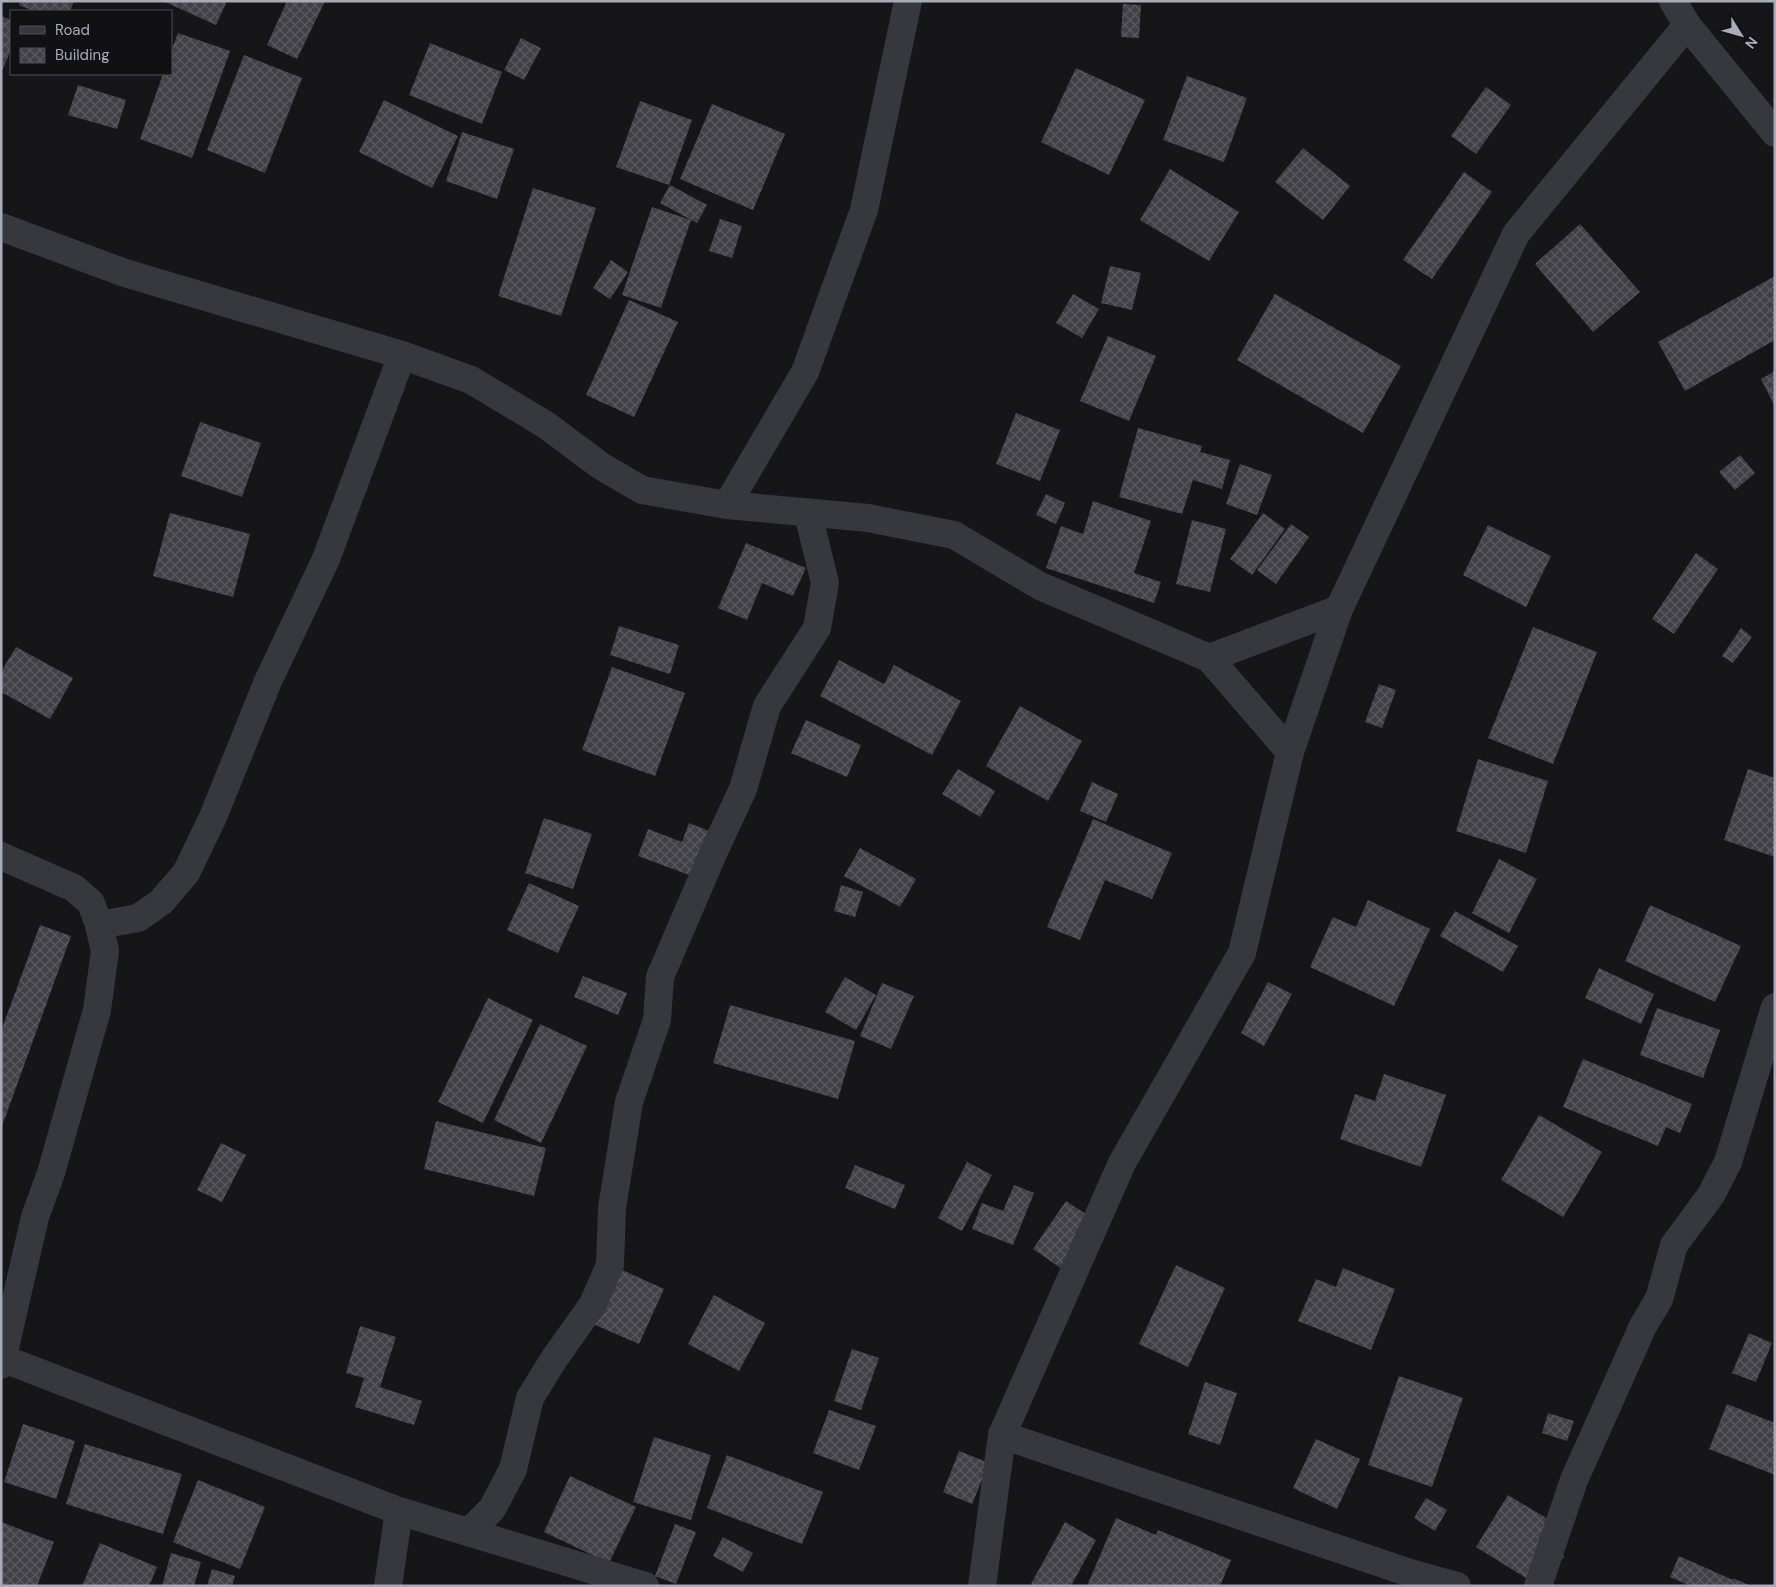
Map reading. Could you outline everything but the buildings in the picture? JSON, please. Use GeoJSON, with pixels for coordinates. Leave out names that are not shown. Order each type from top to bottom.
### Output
{"type":"FeatureCollection","features":[{"type":"Feature","properties":{"kind":"street"},"geometry":{"type":"LineString","coordinates":[[727,505],[805,372],[864,210],[908,1]]}},
{"type":"Feature","properties":{"kind":"street"},"geometry":{"type":"LineString","coordinates":[[1672,1],[1687,25],[1775,133]]}},
{"type":"Feature","properties":{"kind":"street"},"geometry":{"type":"LineString","coordinates":[[982,1586],[1002,1435],[1122,1163],[1242,952],[1290,752],[1339,608],[1516,234],[1687,25]]}},
{"type":"Feature","properties":{"kind":"street"},"geometry":{"type":"LineString","coordinates":[[1,227],[125,274],[402,355],[471,380],[546,424],[601,466],[642,490],[727,505],[808,514],[868,518],[954,536],[1040,586],[1209,658],[1290,752]]}},
{"type":"Feature","properties":{"kind":"street"},"geometry":{"type":"LineString","coordinates":[[99,925],[138,918],[161,902],[186,874],[213,817],[268,681],[326,559],[402,355]]}},
{"type":"Feature","properties":{"kind":"street"},"geometry":{"type":"LineString","coordinates":[[469,1532],[492,1509],[513,1469],[530,1398],[554,1359],[593,1304],[610,1265],[612,1208],[629,1102],[657,1020],[660,978],[715,849],[743,789],[767,706],[817,628],[824,583],[808,514]]}},
{"type":"Feature","properties":{"kind":"street"},"geometry":{"type":"LineString","coordinates":[[1209,658],[1339,608]]}},
{"type":"Feature","properties":{"kind":"street"},"geometry":{"type":"LineString","coordinates":[[1,856],[74,888],[91,904],[99,925],[105,951],[97,1010],[56,1156],[36,1217],[2,1362],[399,1511],[645,1586]]}},
{"type":"Feature","properties":{"kind":"street"},"geometry":{"type":"LineString","coordinates":[[1538,1586],[1574,1480],[1643,1326],[1659,1298],[1674,1246],[1711,1195],[1728,1162],[1775,1007]]}},
{"type":"Feature","properties":{"kind":"street"},"geometry":{"type":"LineString","coordinates":[[1002,1435],[1410,1573],[1457,1586]]}},
{"type":"Feature","properties":{"kind":"street"},"geometry":{"type":"LineString","coordinates":[[388,1586],[399,1511]]}}]}
